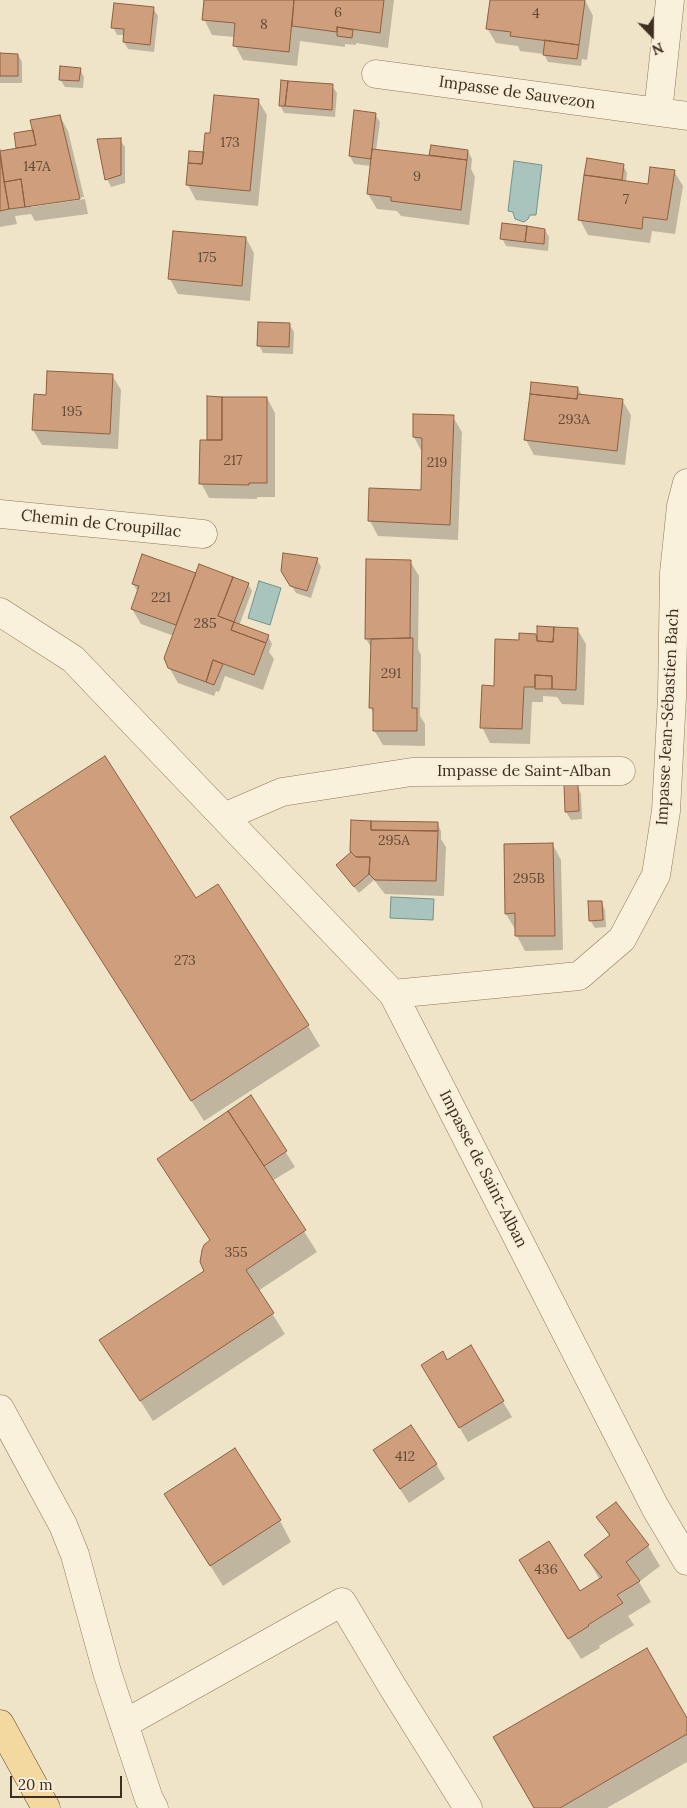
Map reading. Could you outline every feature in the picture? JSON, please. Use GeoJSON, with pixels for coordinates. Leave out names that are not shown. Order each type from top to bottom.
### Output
{"type":"FeatureCollection","features":[{"type":"Feature","properties":{"kind":"main road"},"geometry":{"type":"LineString","coordinates":[[0,1724],[46,1808]]}},
{"type":"Feature","properties":{"kind":"street"},"geometry":{"type":"LineString","coordinates":[[658,112],[670,0]]}},
{"type":"Feature","properties":{"kind":"street","name":"Impasse de Sauvezon"},"geometry":{"type":"LineString","coordinates":[[376,74],[687,116]]}},
{"type":"Feature","properties":{"kind":"street","name":"Impasse Jean-Sébastien Bach"},"geometry":{"type":"LineString","coordinates":[[393,994],[579,976],[622,939],[656,875],[666,811],[672,697],[674,573],[681,506],[687,483]]}},
{"type":"Feature","properties":{"kind":"street","name":"Chemin de Croupillac"},"geometry":{"type":"LineString","coordinates":[[0,514],[203,534]]}},
{"type":"Feature","properties":{"kind":"street","name":"Impasse de Saint-Alban"},"geometry":{"type":"LineString","coordinates":[[0,612],[73,660],[393,994],[655,1507],[687,1561]]}},
{"type":"Feature","properties":{"kind":"street","name":"Impasse de Saint-Alban"},"geometry":{"type":"LineString","coordinates":[[224,817],[282,792],[412,772],[621,771]]}},
{"type":"Feature","properties":{"kind":"street"},"geometry":{"type":"LineString","coordinates":[[0,1409],[63,1525],[75,1555],[107,1672],[149,1799],[154,1808]]}},
{"type":"Feature","properties":{"kind":"street"},"geometry":{"type":"LineString","coordinates":[[124,1724],[342,1602],[468,1808]]}},
{"type":"Feature","properties":{"kind":"water"},"geometry":{"type":"Polygon","coordinates":[[[514,161],[542,165],[536,215],[530,215],[524,222],[515,219],[513,212],[508,211],[514,161]]]}},
{"type":"Feature","properties":{"kind":"water"},"geometry":{"type":"Polygon","coordinates":[[[259,581],[281,588],[270,625],[248,618],[259,581]]]}},
{"type":"Feature","properties":{"kind":"water"},"geometry":{"type":"Polygon","coordinates":[[[391,897],[434,899],[433,920],[390,918],[391,897]]]}},
{"type":"Feature","properties":{"kind":"building"},"geometry":{"type":"Polygon","coordinates":[[[204,0],[294,0],[289,52],[233,46],[235,23],[202,20],[204,0]]]}},
{"type":"Feature","properties":{"kind":"building"},"geometry":{"type":"Polygon","coordinates":[[[294,0],[384,0],[380,33],[337,27],[337,32],[292,26],[294,0]]]}},
{"type":"Feature","properties":{"kind":"building"},"geometry":{"type":"Polygon","coordinates":[[[490,0],[585,0],[579,45],[510,36],[511,32],[486,29],[490,0]]]}},
{"type":"Feature","properties":{"kind":"building"},"geometry":{"type":"Polygon","coordinates":[[[114,3],[154,7],[150,45],[123,42],[124,29],[111,28],[114,3]]]}},
{"type":"Feature","properties":{"kind":"building"},"geometry":{"type":"Polygon","coordinates":[[[337,27],[353,30],[352,38],[337,36],[337,27]]]}},
{"type":"Feature","properties":{"kind":"building"},"geometry":{"type":"Polygon","coordinates":[[[545,40],[579,45],[577,59],[543,55],[545,40]]]}},
{"type":"Feature","properties":{"kind":"building"},"geometry":{"type":"Polygon","coordinates":[[[0,53],[18,54],[18,76],[0,76],[0,53]]]}},
{"type":"Feature","properties":{"kind":"building"},"geometry":{"type":"Polygon","coordinates":[[[60,66],[81,68],[79,81],[59,80],[60,66]]]}},
{"type":"Feature","properties":{"kind":"building"},"geometry":{"type":"Polygon","coordinates":[[[281,80],[288,81],[285,106],[279,106],[281,80]]]}},
{"type":"Feature","properties":{"kind":"building"},"geometry":{"type":"Polygon","coordinates":[[[288,81],[333,84],[332,110],[285,106],[288,81]]]}},
{"type":"Feature","properties":{"kind":"building"},"geometry":{"type":"Polygon","coordinates":[[[214,95],[259,99],[250,191],[186,185],[188,163],[202,164],[205,133],[210,133],[214,95]]]}},
{"type":"Feature","properties":{"kind":"building"},"geometry":{"type":"Polygon","coordinates":[[[354,110],[376,113],[371,159],[349,156],[354,110]]]}},
{"type":"Feature","properties":{"kind":"building"},"geometry":{"type":"Polygon","coordinates":[[[60,115],[80,199],[25,207],[21,179],[4,182],[0,151],[36,145],[30,120],[60,115]]]}},
{"type":"Feature","properties":{"kind":"building"},"geometry":{"type":"Polygon","coordinates":[[[33,130],[36,145],[16,148],[14,133],[33,130]]]}},
{"type":"Feature","properties":{"kind":"building"},"geometry":{"type":"Polygon","coordinates":[[[121,138],[121,175],[105,180],[97,139],[121,138]]]}},
{"type":"Feature","properties":{"kind":"building"},"geometry":{"type":"Polygon","coordinates":[[[431,145],[468,150],[467,160],[429,155],[431,145]]]}},
{"type":"Feature","properties":{"kind":"building"},"geometry":{"type":"Polygon","coordinates":[[[372,149],[467,160],[461,210],[391,201],[391,197],[367,194],[372,149]]]}},
{"type":"Feature","properties":{"kind":"building"},"geometry":{"type":"Polygon","coordinates":[[[189,151],[204,152],[202,164],[188,163],[189,151]]]}},
{"type":"Feature","properties":{"kind":"building"},"geometry":{"type":"Polygon","coordinates":[[[0,155],[9,209],[0,211],[0,155]]]}},
{"type":"Feature","properties":{"kind":"building"},"geometry":{"type":"Polygon","coordinates":[[[587,158],[624,164],[622,180],[584,175],[587,158]]]}},
{"type":"Feature","properties":{"kind":"building"},"geometry":{"type":"Polygon","coordinates":[[[650,167],[675,170],[667,220],[643,217],[642,229],[578,220],[584,175],[648,184],[650,167]]]}},
{"type":"Feature","properties":{"kind":"building"},"geometry":{"type":"Polygon","coordinates":[[[21,179],[25,207],[9,209],[4,182],[21,179]]]}},
{"type":"Feature","properties":{"kind":"building"},"geometry":{"type":"Polygon","coordinates":[[[502,223],[527,226],[525,242],[500,239],[502,223]]]}},
{"type":"Feature","properties":{"kind":"building"},"geometry":{"type":"Polygon","coordinates":[[[527,226],[545,229],[544,244],[525,242],[527,226]]]}},
{"type":"Feature","properties":{"kind":"building"},"geometry":{"type":"Polygon","coordinates":[[[173,231],[246,237],[242,286],[168,279],[173,231]]]}},
{"type":"Feature","properties":{"kind":"building"},"geometry":{"type":"Polygon","coordinates":[[[258,322],[290,323],[289,347],[257,346],[258,322]]]}},
{"type":"Feature","properties":{"kind":"building"},"geometry":{"type":"Polygon","coordinates":[[[47,371],[113,374],[110,434],[32,430],[34,394],[46,395],[47,371]]]}},
{"type":"Feature","properties":{"kind":"building"},"geometry":{"type":"Polygon","coordinates":[[[531,382],[578,387],[577,399],[530,394],[531,382]]]}},
{"type":"Feature","properties":{"kind":"building"},"geometry":{"type":"Polygon","coordinates":[[[530,394],[577,399],[578,394],[623,399],[617,451],[524,440],[530,394]]]}},
{"type":"Feature","properties":{"kind":"building"},"geometry":{"type":"Polygon","coordinates":[[[207,396],[222,397],[222,440],[207,440],[207,396]]]}},
{"type":"Feature","properties":{"kind":"building"},"geometry":{"type":"Polygon","coordinates":[[[222,397],[267,397],[267,483],[249,483],[249,485],[199,484],[200,440],[222,440],[222,397]]]}},
{"type":"Feature","properties":{"kind":"building"},"geometry":{"type":"Polygon","coordinates":[[[413,414],[454,415],[450,525],[368,521],[369,488],[421,490],[422,438],[413,437],[413,414]]]}},
{"type":"Feature","properties":{"kind":"building"},"geometry":{"type":"Polygon","coordinates":[[[283,553],[318,558],[307,591],[290,586],[281,571],[283,553]]]}},
{"type":"Feature","properties":{"kind":"building"},"geometry":{"type":"Polygon","coordinates":[[[142,554],[196,573],[176,625],[131,609],[139,586],[132,584],[142,554]]]}},
{"type":"Feature","properties":{"kind":"building"},"geometry":{"type":"Polygon","coordinates":[[[366,559],[411,560],[410,638],[365,639],[366,559]]]}},
{"type":"Feature","properties":{"kind":"building"},"geometry":{"type":"Polygon","coordinates":[[[199,564],[233,577],[218,616],[234,622],[231,630],[266,643],[254,675],[213,660],[206,682],[168,668],[164,658],[199,564]]]}},
{"type":"Feature","properties":{"kind":"building"},"geometry":{"type":"Polygon","coordinates":[[[233,577],[249,583],[234,622],[218,616],[233,577]]]}},
{"type":"Feature","properties":{"kind":"building"},"geometry":{"type":"Polygon","coordinates":[[[234,622],[269,635],[266,643],[231,630],[234,622]]]}},
{"type":"Feature","properties":{"kind":"building"},"geometry":{"type":"Polygon","coordinates":[[[537,626],[554,627],[553,642],[537,641],[537,626]]]}},
{"type":"Feature","properties":{"kind":"building"},"geometry":{"type":"Polygon","coordinates":[[[554,627],[578,628],[576,690],[552,689],[552,676],[535,675],[535,687],[524,687],[522,729],[480,728],[482,685],[494,686],[495,639],[519,640],[519,633],[536,634],[537,641],[553,642],[554,627]]]}},
{"type":"Feature","properties":{"kind":"building"},"geometry":{"type":"Polygon","coordinates":[[[413,638],[412,708],[417,708],[417,731],[373,731],[373,708],[369,708],[371,639],[413,638]]]}},
{"type":"Feature","properties":{"kind":"building"},"geometry":{"type":"Polygon","coordinates":[[[213,660],[223,664],[214,685],[206,682],[213,660]]]}},
{"type":"Feature","properties":{"kind":"building"},"geometry":{"type":"Polygon","coordinates":[[[535,675],[552,676],[552,689],[535,689],[535,675]]]}},
{"type":"Feature","properties":{"kind":"building"},"geometry":{"type":"Polygon","coordinates":[[[105,756],[196,898],[218,884],[309,1025],[191,1101],[10,817],[105,756]]]}},
{"type":"Feature","properties":{"kind":"building"},"geometry":{"type":"Polygon","coordinates":[[[564,785],[578,785],[579,811],[565,812],[564,785]]]}},
{"type":"Feature","properties":{"kind":"building"},"geometry":{"type":"Polygon","coordinates":[[[351,820],[371,821],[371,830],[438,831],[436,881],[375,880],[369,874],[370,857],[356,857],[350,851],[351,820]]]}},
{"type":"Feature","properties":{"kind":"building"},"geometry":{"type":"Polygon","coordinates":[[[371,821],[438,822],[438,831],[371,830],[371,821]]]}},
{"type":"Feature","properties":{"kind":"building"},"geometry":{"type":"Polygon","coordinates":[[[553,843],[555,936],[515,936],[515,913],[505,914],[504,844],[553,843]]]}},
{"type":"Feature","properties":{"kind":"building"},"geometry":{"type":"Polygon","coordinates":[[[351,852],[356,857],[370,857],[369,874],[354,887],[336,865],[351,852]]]}},
{"type":"Feature","properties":{"kind":"building"},"geometry":{"type":"Polygon","coordinates":[[[588,901],[602,901],[603,920],[589,921],[588,901]]]}},
{"type":"Feature","properties":{"kind":"building"},"geometry":{"type":"Polygon","coordinates":[[[251,1095],[287,1151],[264,1166],[228,1111],[251,1095]]]}},
{"type":"Feature","properties":{"kind":"building"},"geometry":{"type":"Polygon","coordinates":[[[228,1111],[306,1230],[246,1270],[274,1313],[140,1401],[99,1340],[204,1271],[200,1262],[202,1250],[204,1245],[210,1240],[157,1159],[228,1111]]]}},
{"type":"Feature","properties":{"kind":"building"},"geometry":{"type":"Polygon","coordinates":[[[471,1345],[504,1401],[459,1428],[421,1365],[443,1351],[447,1360],[471,1345]]]}},
{"type":"Feature","properties":{"kind":"building"},"geometry":{"type":"Polygon","coordinates":[[[411,1425],[437,1464],[400,1489],[373,1450],[411,1425]]]}},
{"type":"Feature","properties":{"kind":"building"},"geometry":{"type":"Polygon","coordinates":[[[235,1448],[281,1520],[210,1566],[164,1494],[235,1448]]]}},
{"type":"Feature","properties":{"kind":"building"},"geometry":{"type":"Polygon","coordinates":[[[616,1502],[649,1545],[626,1562],[640,1581],[617,1595],[623,1603],[568,1639],[519,1560],[549,1541],[580,1591],[602,1577],[584,1555],[610,1535],[596,1517],[616,1502]]]}},
{"type":"Feature","properties":{"kind":"building"},"geometry":{"type":"Polygon","coordinates":[[[647,1648],[687,1718],[687,1734],[560,1808],[534,1808],[493,1737],[647,1648]]]}}]}
